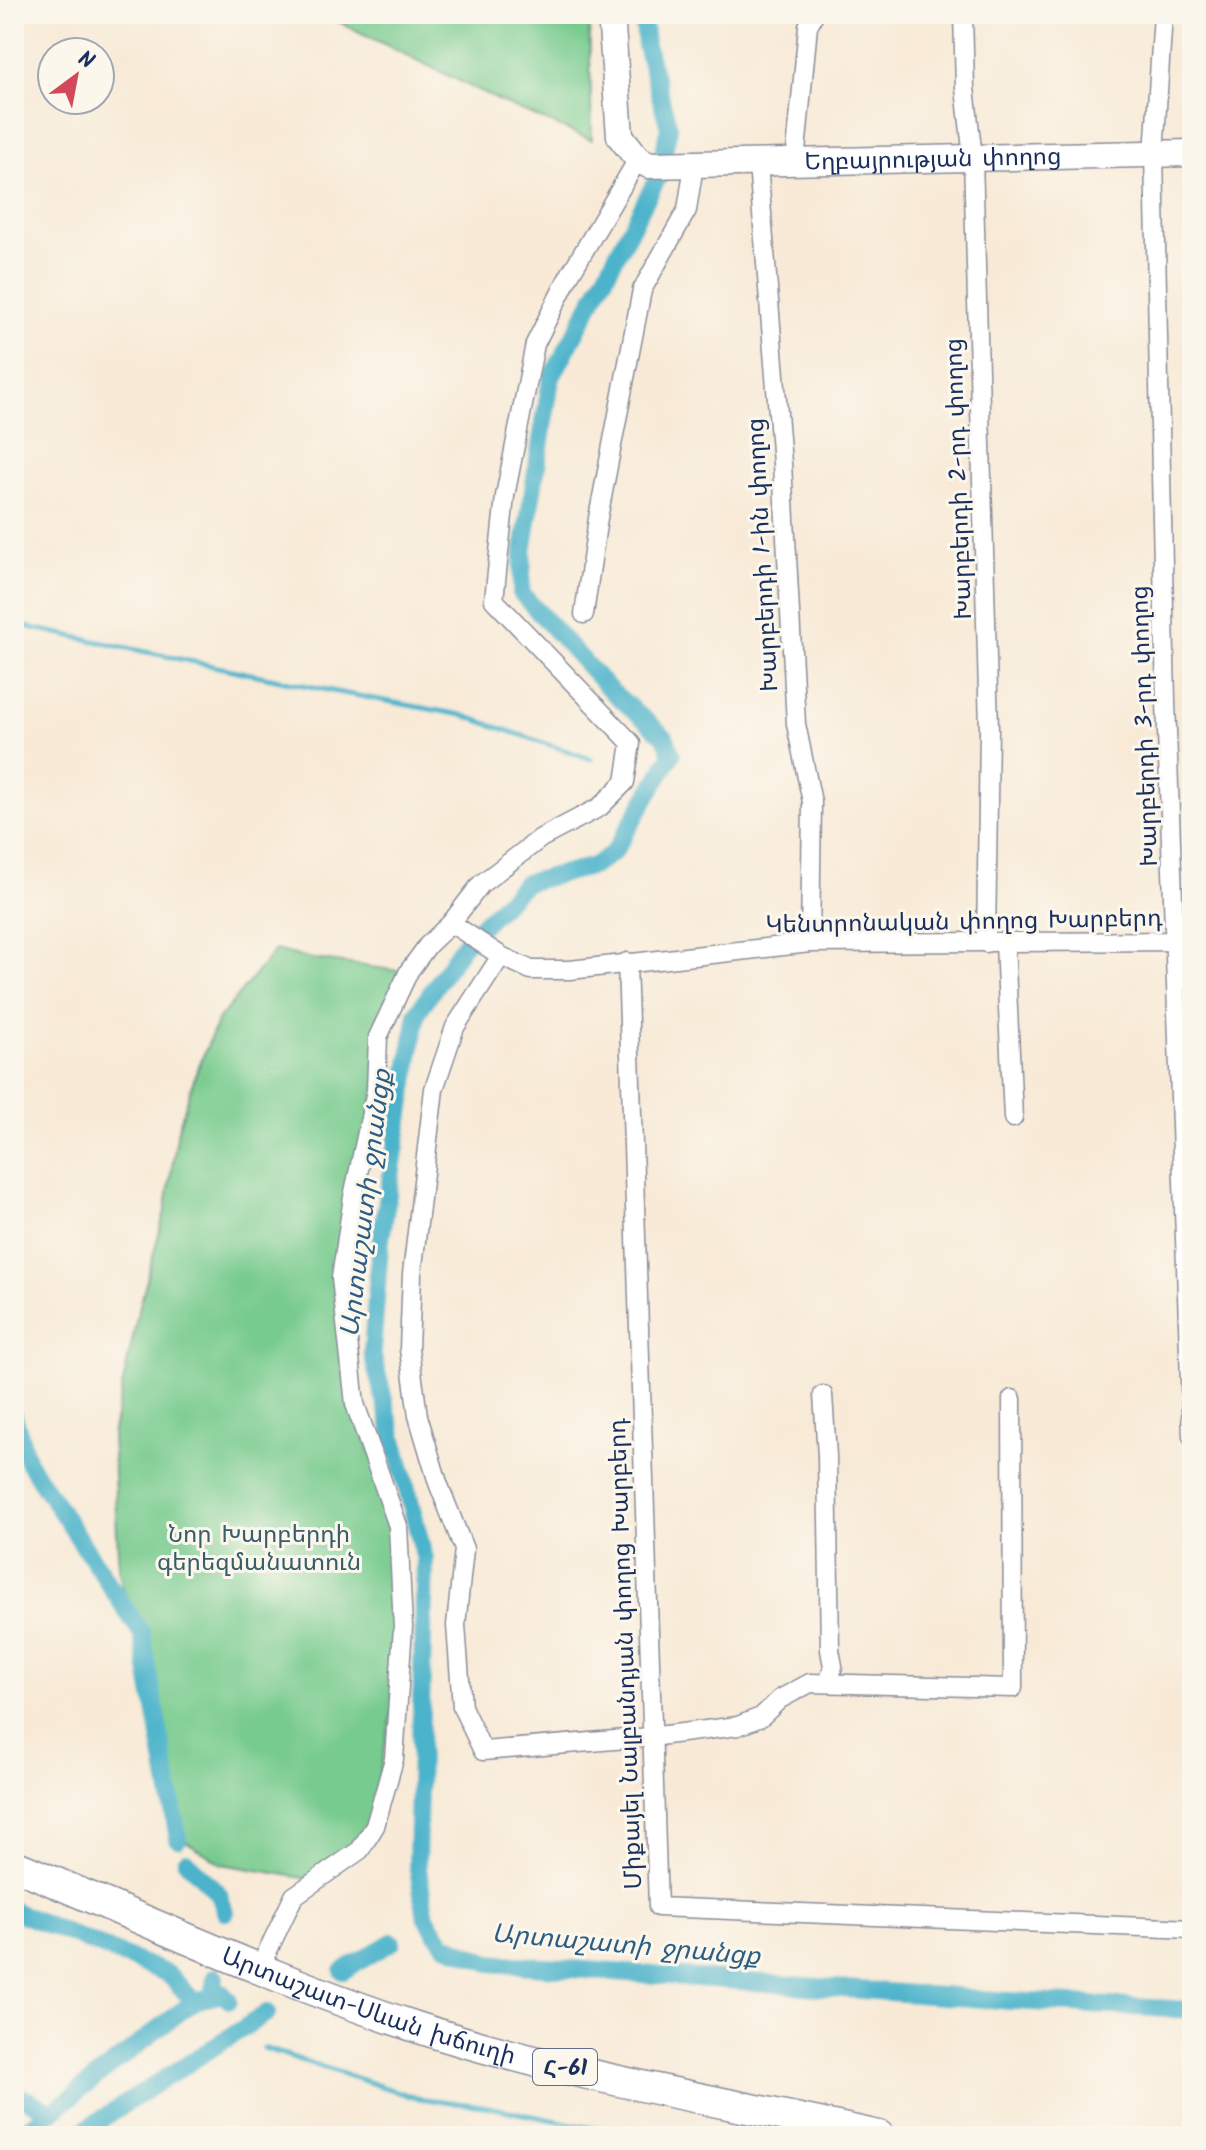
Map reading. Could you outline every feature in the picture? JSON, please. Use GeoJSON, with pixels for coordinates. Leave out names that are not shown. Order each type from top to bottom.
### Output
{"type":"FeatureCollection","features":[{"type":"Feature","properties":{"kind":"main road","name":"Արտաշատ-Սևան խճուղի"},"geometry":{"type":"LineString","coordinates":[[14,1865],[260,1967],[413,2026],[499,2051],[879,2136]]}},
{"type":"Feature","properties":{"kind":"street"},"geometry":{"type":"LineString","coordinates":[[260,1967],[294,1896],[360,1850],[375,1826],[394,1759],[403,1627],[398,1526],[355,1404],[341,1278],[353,1197],[376,1091],[378,1037],[409,971],[481,884],[541,838],[600,807],[625,782],[631,743],[494,600],[505,496],[535,344],[568,278],[643,162],[620,136],[611,14]]}},
{"type":"Feature","properties":{"kind":"street"},"geometry":{"type":"LineString","coordinates":[[795,162],[808,26],[814,14]]}},
{"type":"Feature","properties":{"kind":"street","name":"Խարբերդի 2-րդ փողոց"},"geometry":{"type":"LineString","coordinates":[[963,14],[965,88],[973,158],[996,943],[1013,1118]]}},
{"type":"Feature","properties":{"kind":"street","name":"Խարբերդի 3-րդ փողոց"},"geometry":{"type":"LineString","coordinates":[[1163,14],[1154,154],[1167,718],[1184,942],[1192,1436]]}},
{"type":"Feature","properties":{"kind":"street","name":"Եղբայրության փողոց"},"geometry":{"type":"LineString","coordinates":[[643,162],[758,164],[1192,153]]}},
{"type":"Feature","properties":{"kind":"street","name":"Խարբերդի 1-ին փողոց"},"geometry":{"type":"LineString","coordinates":[[758,164],[782,463],[796,724],[812,802],[810,943]]}},
{"type":"Feature","properties":{"kind":"street"},"geometry":{"type":"LineString","coordinates":[[584,614],[598,518],[642,290],[687,210],[684,165]]}},
{"type":"Feature","properties":{"kind":"street","name":"Կենտրոնական փողոց Խարբերդ"},"geometry":{"type":"LineString","coordinates":[[451,923],[501,956],[531,970],[570,970],[810,943],[1184,942]]}},
{"type":"Feature","properties":{"kind":"street"},"geometry":{"type":"LineString","coordinates":[[501,956],[455,1027],[434,1089],[412,1274],[409,1349],[418,1416],[438,1483],[464,1549],[456,1625],[462,1707],[483,1751],[738,1726],[761,1717],[780,1699],[810,1683],[1013,1688],[1012,1399]]}},
{"type":"Feature","properties":{"kind":"street","name":"Միքայել Նալբանդյան փողոց Խարբերդ"},"geometry":{"type":"LineString","coordinates":[[627,962],[650,1737],[658,1907],[1192,1929]]}},
{"type":"Feature","properties":{"kind":"street"},"geometry":{"type":"LineString","coordinates":[[823,1395],[830,1650],[833,1666],[829,1682]]}},
{"type":"Feature","properties":{"kind":"green space"},"geometry":{"type":"Polygon","coordinates":[[[323,14],[589,14],[592,140],[512,107],[323,14]]]}},
{"type":"Feature","properties":{"kind":"green space","name":"Նոր Խարբերդի գերեզմանատուն"},"geometry":{"type":"Polygon","coordinates":[[[275,950],[307,958],[400,971],[343,1244],[348,1398],[401,1523],[392,1713],[366,1839],[309,1879],[222,1864],[176,1835],[155,1722],[119,1572],[112,1435],[138,1313],[166,1207],[178,1129],[196,1073],[218,1020],[275,950]]]}},
{"type":"Feature","properties":{"kind":"waterway","name":"Արտաշատի ջրանցք"},"geometry":{"type":"LineString","coordinates":[[643,14],[646,46],[669,128],[658,177],[551,379],[523,552],[521,593],[610,690],[665,737],[672,755],[614,852],[594,866],[525,883],[466,941],[417,1013],[380,1245],[372,1353],[425,1559],[417,1863],[426,1918],[444,1944],[490,1963],[1011,2001],[1192,2010]]}},
{"type":"Feature","properties":{"kind":"waterway"},"geometry":{"type":"LineString","coordinates":[[14,624],[462,715],[591,759]]}},
{"type":"Feature","properties":{"kind":"waterway"},"geometry":{"type":"LineString","coordinates":[[14,1416],[28,1462],[142,1634],[178,1839]]}},
{"type":"Feature","properties":{"kind":"waterway"},"geometry":{"type":"LineString","coordinates":[[186,1861],[219,1894],[225,1912]]}},
{"type":"Feature","properties":{"kind":"waterway"},"geometry":{"type":"LineString","coordinates":[[14,1911],[168,1974],[194,2001]]}},
{"type":"Feature","properties":{"kind":"waterway"},"geometry":{"type":"LineString","coordinates":[[343,1971],[392,1942]]}},
{"type":"Feature","properties":{"kind":"waterway"},"geometry":{"type":"LineString","coordinates":[[215,1977],[214,1986],[229,2000]]}},
{"type":"Feature","properties":{"kind":"waterway"},"geometry":{"type":"LineString","coordinates":[[14,2136],[52,2112],[194,2001],[223,1994]]}},
{"type":"Feature","properties":{"kind":"waterway"},"geometry":{"type":"LineString","coordinates":[[75,2136],[267,2013]]}},
{"type":"Feature","properties":{"kind":"waterway"},"geometry":{"type":"LineString","coordinates":[[264,2048],[417,2098],[483,2106],[594,2128],[664,2136]]}},
{"type":"Feature","properties":{"kind":"waterway"},"geometry":{"type":"LineString","coordinates":[[14,2093],[52,2112]]}}]}
